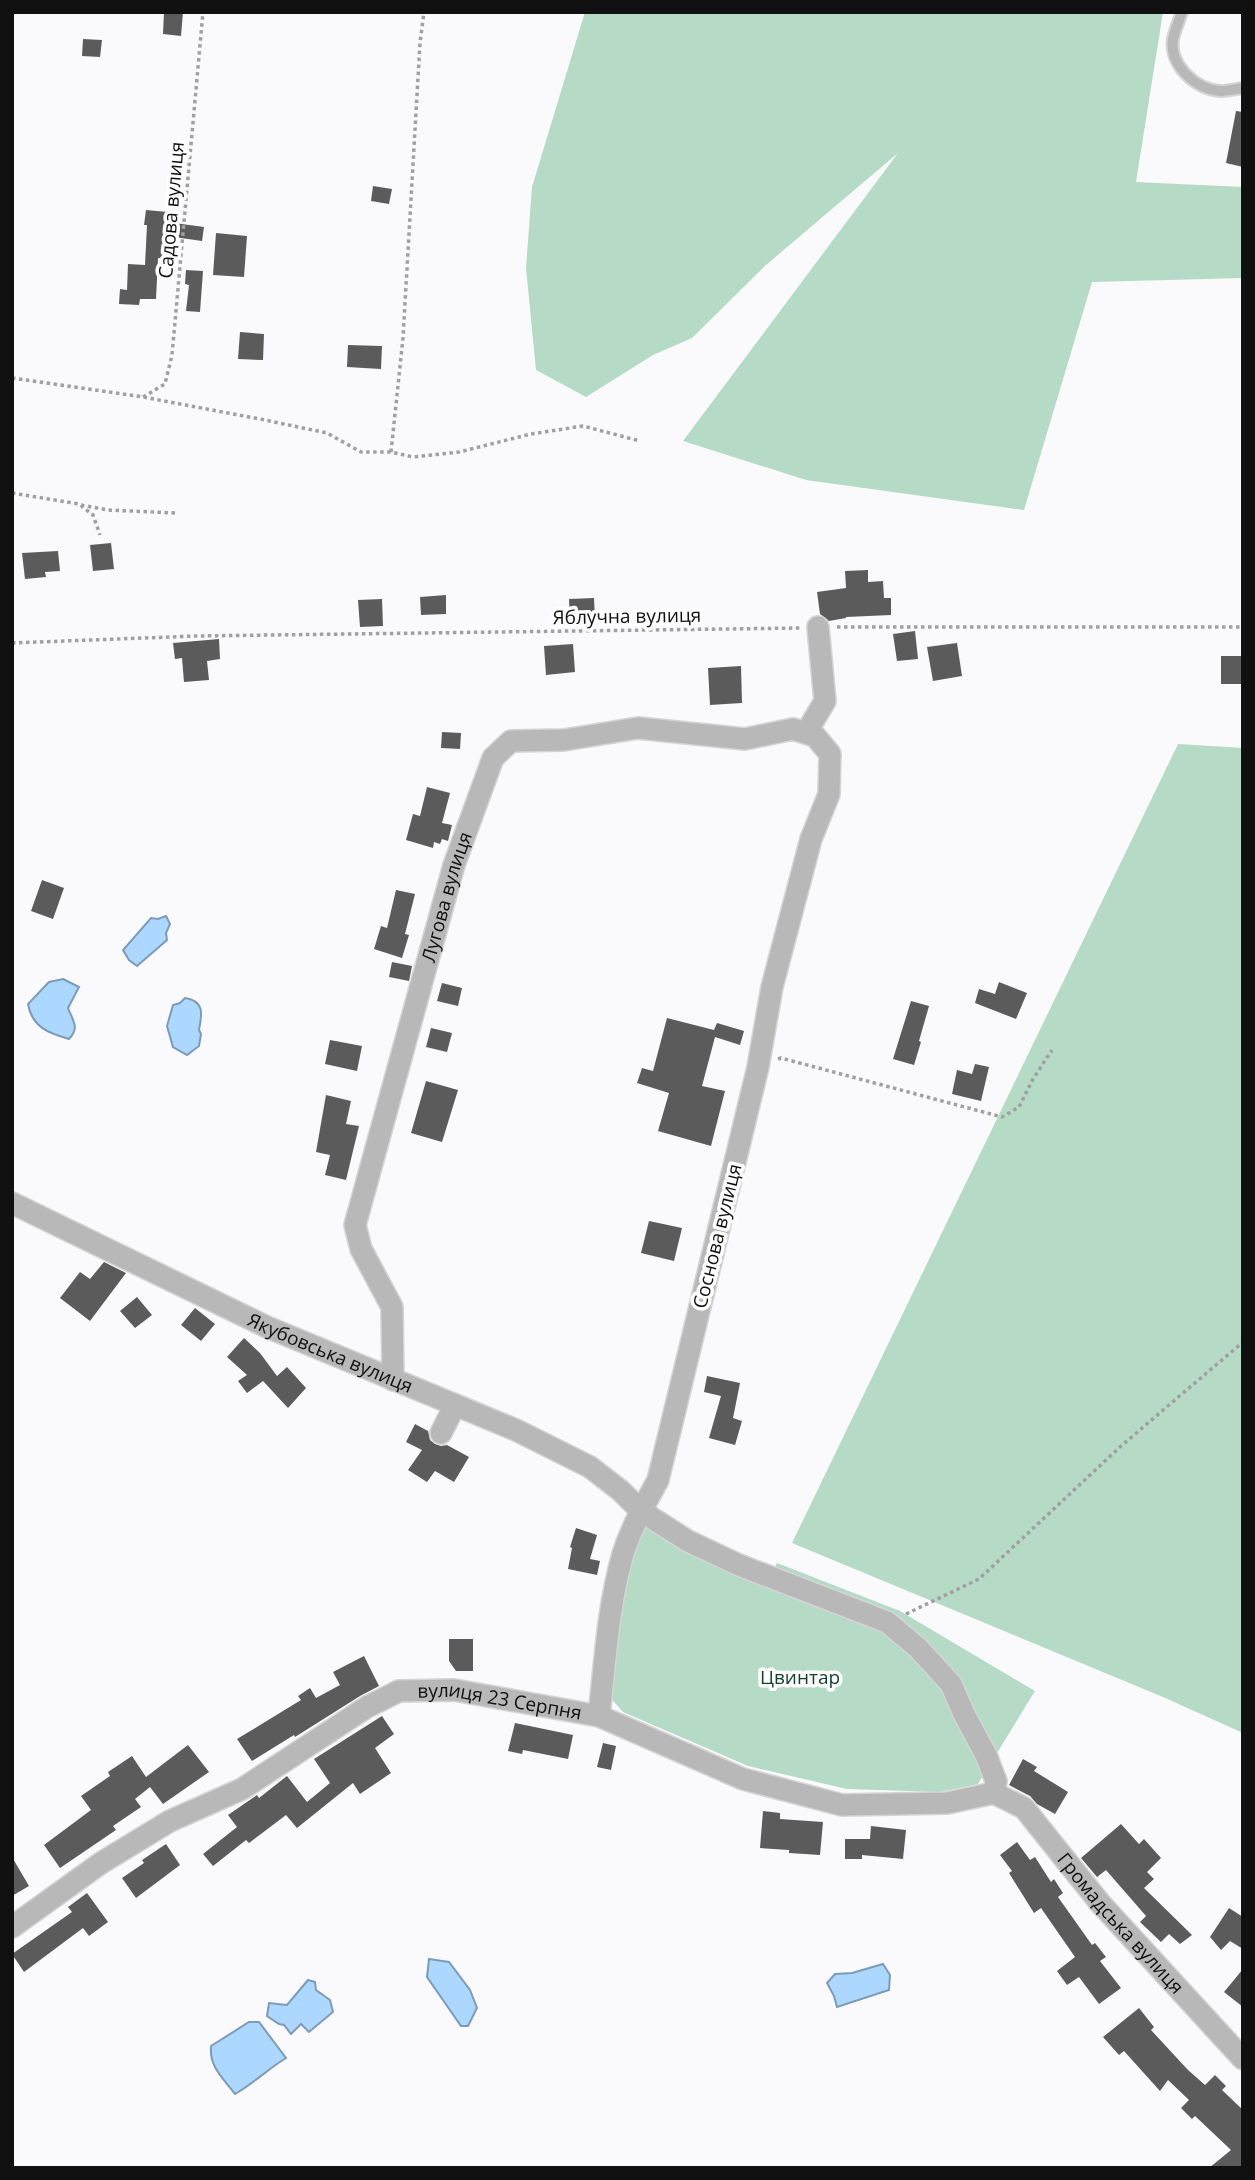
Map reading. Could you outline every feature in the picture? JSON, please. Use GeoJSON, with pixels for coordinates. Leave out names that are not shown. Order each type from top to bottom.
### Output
{"type":"FeatureCollection","features":[{"type":"Feature","properties":{"kind":"street"},"geometry":{"type":"LineString","coordinates":[[806,733],[825,701],[818,627]]}},
{"type":"Feature","properties":{"kind":"street","name":"Лугова вулиця"},"geometry":{"type":"LineString","coordinates":[[393,1380],[391,1307],[360,1249],[355,1225],[454,865],[492,758],[511,741],[564,740],[638,727],[745,739],[793,729],[806,733]]}},
{"type":"Feature","properties":{"kind":"street","name":"Соснова вулиця"},"geometry":{"type":"LineString","coordinates":[[599,1716],[612,1600],[624,1552],[640,1511],[658,1480],[759,1064],[772,987],[811,839],[829,794],[830,754],[815,736],[806,733]]}},
{"type":"Feature","properties":{"kind":"street","name":"Якубовська вулиця"},"geometry":{"type":"LineString","coordinates":[[12,1203],[267,1326],[516,1430],[590,1467],[621,1491],[640,1511],[688,1541],[740,1565],[887,1622],[918,1648],[951,1684],[986,1755],[996,1781],[995,1793]]}},
{"type":"Feature","properties":{"kind":"street"},"geometry":{"type":"LineString","coordinates":[[441,1433],[455,1405]]}},
{"type":"Feature","properties":{"kind":"street","name":"вулиця 23 Серпня"},"geometry":{"type":"LineString","coordinates":[[12,1927],[101,1863],[170,1821],[242,1788],[367,1707],[400,1691],[454,1690],[599,1716],[743,1779],[842,1805],[947,1803],[995,1793]]}},
{"type":"Feature","properties":{"kind":"street","name":"Громадська вулиця"},"geometry":{"type":"LineString","coordinates":[[995,1793],[1024,1808],[1100,1903],[1243,2059]]}},
{"type":"Feature","properties":{"kind":"lane"},"geometry":{"type":"LineString","coordinates":[[1182,12],[1173,41],[1174,54],[1182,70],[1195,83],[1220,91],[1243,88]]}},
{"type":"Feature","properties":{"kind":"path","name":"Садова вулиця"},"geometry":{"type":"LineString","coordinates":[[143,397],[165,384],[172,355],[203,12]]}},
{"type":"Feature","properties":{"kind":"path"},"geometry":{"type":"LineString","coordinates":[[391,452],[403,338],[419,43],[424,12]]}},
{"type":"Feature","properties":{"kind":"path"},"geometry":{"type":"LineString","coordinates":[[12,378],[143,397],[327,433],[361,452],[391,452],[413,457],[459,452],[531,434],[583,426],[640,441]]}},
{"type":"Feature","properties":{"kind":"path"},"geometry":{"type":"LineString","coordinates":[[12,493],[108,510],[176,513]]}},
{"type":"Feature","properties":{"kind":"path"},"geometry":{"type":"LineString","coordinates":[[79,504],[93,515],[100,535]]}},
{"type":"Feature","properties":{"kind":"path","name":"Яблучна вулиця"},"geometry":{"type":"LineString","coordinates":[[12,643],[196,636],[818,627],[1243,627]]}},
{"type":"Feature","properties":{"kind":"path"},"geometry":{"type":"LineString","coordinates":[[759,1064],[781,1058],[1002,1117],[1019,1107],[1052,1050]]}},
{"type":"Feature","properties":{"kind":"path"},"geometry":{"type":"LineString","coordinates":[[887,1622],[979,1579],[1121,1446],[1243,1342]]}},
{"type":"Feature","properties":{"kind":"green space"},"geometry":{"type":"Polygon","coordinates":[[[585,12],[1163,12],[1136,182],[1243,187],[1243,278],[1092,282],[1024,510],[806,480],[683,441],[898,153],[766,265],[692,338],[653,355],[586,397],[536,370],[526,268],[532,187],[585,12]]]}},
{"type":"Feature","properties":{"kind":"green space"},"geometry":{"type":"Polygon","coordinates":[[[1178,744],[1243,748],[1243,1733],[1163,1697],[792,1543],[1178,744]]]}},
{"type":"Feature","properties":{"kind":"green space","name":"Цвинтар"},"geometry":{"type":"Polygon","coordinates":[[[641,1524],[766,1585],[777,1563],[900,1611],[1035,1691],[978,1784],[940,1792],[847,1789],[748,1766],[623,1712],[607,1694],[620,1603],[641,1524]]]}},
{"type":"Feature","properties":{"kind":"water"},"geometry":{"type":"Polygon","coordinates":[[[166,916],[170,924],[166,933],[167,940],[137,966],[123,950],[151,918],[166,916]]]}},
{"type":"Feature","properties":{"kind":"water"},"geometry":{"type":"Polygon","coordinates":[[[63,979],[79,987],[68,1008],[75,1028],[69,1039],[37,1024],[28,1004],[49,982],[63,979]]]}},
{"type":"Feature","properties":{"kind":"water"},"geometry":{"type":"Polygon","coordinates":[[[185,998],[196,1002],[201,1009],[199,1046],[187,1055],[173,1047],[167,1026],[173,1005],[185,998]]]}},
{"type":"Feature","properties":{"kind":"water"},"geometry":{"type":"Polygon","coordinates":[[[429,1959],[449,1962],[470,1990],[477,2008],[468,2026],[461,2026],[427,1977],[429,1959]]]}},
{"type":"Feature","properties":{"kind":"water"},"geometry":{"type":"Polygon","coordinates":[[[883,1964],[890,1975],[889,1990],[837,2007],[827,1983],[835,1974],[852,1973],[883,1964]]]}},
{"type":"Feature","properties":{"kind":"water"},"geometry":{"type":"Polygon","coordinates":[[[308,1980],[315,1982],[316,1990],[330,2000],[333,2012],[309,2032],[301,2024],[291,2034],[284,2025],[267,2016],[269,2003],[287,2005],[308,1980]]]}},
{"type":"Feature","properties":{"kind":"water"},"geometry":{"type":"Polygon","coordinates":[[[249,2022],[259,2022],[286,2058],[235,2094],[212,2060],[211,2046],[249,2022]]]}},
{"type":"Feature","properties":{"kind":"building"},"geometry":{"type":"Polygon","coordinates":[[[164,12],[183,12],[181,36],[163,34],[164,12]]]}},
{"type":"Feature","properties":{"kind":"building"},"geometry":{"type":"Polygon","coordinates":[[[83,39],[102,40],[100,57],[82,56],[83,39]]]}},
{"type":"Feature","properties":{"kind":"building"},"geometry":{"type":"Polygon","coordinates":[[[1236,111],[1243,112],[1243,167],[1226,163],[1236,111]]]}},
{"type":"Feature","properties":{"kind":"building"},"geometry":{"type":"Polygon","coordinates":[[[373,186],[392,189],[389,204],[371,201],[373,186]]]}},
{"type":"Feature","properties":{"kind":"building"},"geometry":{"type":"Polygon","coordinates":[[[146,210],[168,212],[167,222],[204,227],[202,241],[174,237],[172,259],[158,258],[156,299],[140,299],[139,305],[119,304],[120,289],[127,290],[128,264],[145,265],[146,210]]]}},
{"type":"Feature","properties":{"kind":"building"},"geometry":{"type":"Polygon","coordinates":[[[216,233],[247,236],[244,277],[213,275],[216,233]]]}},
{"type":"Feature","properties":{"kind":"building"},"geometry":{"type":"Polygon","coordinates":[[[186,270],[203,271],[200,312],[186,311],[189,285],[185,284],[186,270]]]}},
{"type":"Feature","properties":{"kind":"building"},"geometry":{"type":"Polygon","coordinates":[[[240,332],[264,334],[263,360],[238,359],[240,332]]]}},
{"type":"Feature","properties":{"kind":"building"},"geometry":{"type":"Polygon","coordinates":[[[348,345],[382,346],[381,369],[347,367],[348,345]]]}},
{"type":"Feature","properties":{"kind":"building"},"geometry":{"type":"Polygon","coordinates":[[[111,543],[114,569],[93,571],[90,545],[111,543]]]}},
{"type":"Feature","properties":{"kind":"building"},"geometry":{"type":"Polygon","coordinates":[[[58,551],[60,571],[45,572],[46,577],[25,579],[22,553],[58,551]]]}},
{"type":"Feature","properties":{"kind":"building"},"geometry":{"type":"Polygon","coordinates":[[[868,570],[868,582],[883,581],[884,598],[891,598],[891,615],[846,617],[829,621],[820,614],[817,592],[846,588],[845,571],[868,570]]]}},
{"type":"Feature","properties":{"kind":"building"},"geometry":{"type":"Polygon","coordinates":[[[446,595],[446,614],[421,615],[420,597],[446,595]]]}},
{"type":"Feature","properties":{"kind":"building"},"geometry":{"type":"Polygon","coordinates":[[[594,598],[595,620],[570,621],[569,599],[594,598]]]}},
{"type":"Feature","properties":{"kind":"building"},"geometry":{"type":"Polygon","coordinates":[[[382,599],[383,626],[360,627],[358,600],[382,599]]]}},
{"type":"Feature","properties":{"kind":"building"},"geometry":{"type":"Polygon","coordinates":[[[915,631],[918,659],[897,661],[893,634],[915,631]]]}},
{"type":"Feature","properties":{"kind":"building"},"geometry":{"type":"Polygon","coordinates":[[[219,639],[220,659],[207,661],[209,680],[184,682],[182,658],[175,659],[173,643],[219,639]]]}},
{"type":"Feature","properties":{"kind":"building"},"geometry":{"type":"Polygon","coordinates":[[[957,643],[962,676],[933,681],[927,647],[957,643]]]}},
{"type":"Feature","properties":{"kind":"building"},"geometry":{"type":"Polygon","coordinates":[[[573,644],[575,672],[546,675],[544,646],[573,644]]]}},
{"type":"Feature","properties":{"kind":"building"},"geometry":{"type":"Polygon","coordinates":[[[1221,656],[1243,656],[1243,684],[1221,684],[1221,656]]]}},
{"type":"Feature","properties":{"kind":"building"},"geometry":{"type":"Polygon","coordinates":[[[741,666],[742,703],[710,705],[708,668],[741,666]]]}},
{"type":"Feature","properties":{"kind":"building"},"geometry":{"type":"Polygon","coordinates":[[[442,732],[461,733],[460,749],[441,748],[442,732]]]}},
{"type":"Feature","properties":{"kind":"building"},"geometry":{"type":"Polygon","coordinates":[[[427,787],[450,793],[442,823],[452,825],[448,841],[442,839],[440,844],[434,842],[433,848],[406,840],[413,814],[420,816],[427,787]]]}},
{"type":"Feature","properties":{"kind":"building"},"geometry":{"type":"Polygon","coordinates":[[[42,880],[64,888],[53,919],[31,911],[42,880]]]}},
{"type":"Feature","properties":{"kind":"building"},"geometry":{"type":"Polygon","coordinates":[[[396,890],[415,894],[405,934],[409,935],[402,958],[374,949],[381,926],[387,928],[396,890]]]}},
{"type":"Feature","properties":{"kind":"building"},"geometry":{"type":"Polygon","coordinates":[[[392,962],[412,966],[409,981],[389,977],[392,962]]]}},
{"type":"Feature","properties":{"kind":"building"},"geometry":{"type":"Polygon","coordinates":[[[999,982],[1027,993],[1016,1019],[975,1003],[979,989],[995,994],[999,982]]]}},
{"type":"Feature","properties":{"kind":"building"},"geometry":{"type":"Polygon","coordinates":[[[442,983],[462,988],[458,1006],[437,1001],[442,983]]]}},
{"type":"Feature","properties":{"kind":"building"},"geometry":{"type":"Polygon","coordinates":[[[911,1001],[929,1006],[914,1065],[893,1059],[911,1001]]]}},
{"type":"Feature","properties":{"kind":"building"},"geometry":{"type":"Polygon","coordinates":[[[667,1018],[714,1030],[717,1023],[744,1031],[740,1045],[715,1037],[702,1086],[725,1091],[711,1146],[658,1131],[669,1093],[637,1083],[642,1068],[653,1071],[667,1018]]]}},
{"type":"Feature","properties":{"kind":"building"},"geometry":{"type":"Polygon","coordinates":[[[431,1028],[452,1033],[447,1052],[426,1047],[431,1028]]]}},
{"type":"Feature","properties":{"kind":"building"},"geometry":{"type":"Polygon","coordinates":[[[330,1040],[362,1046],[357,1071],[325,1064],[330,1040]]]}},
{"type":"Feature","properties":{"kind":"building"},"geometry":{"type":"Polygon","coordinates":[[[975,1064],[989,1067],[981,1101],[952,1094],[957,1070],[972,1074],[975,1064]]]}},
{"type":"Feature","properties":{"kind":"building"},"geometry":{"type":"Polygon","coordinates":[[[426,1081],[458,1090],[442,1142],[411,1133],[426,1081]]]}},
{"type":"Feature","properties":{"kind":"building"},"geometry":{"type":"Polygon","coordinates":[[[326,1095],[351,1101],[346,1124],[359,1126],[346,1180],[325,1175],[330,1155],[316,1152],[326,1095]]]}},
{"type":"Feature","properties":{"kind":"building"},"geometry":{"type":"Polygon","coordinates":[[[649,1221],[682,1228],[674,1261],[641,1253],[649,1221]]]}},
{"type":"Feature","properties":{"kind":"building"},"geometry":{"type":"Polygon","coordinates":[[[104,1262],[126,1273],[90,1321],[60,1298],[80,1272],[90,1279],[104,1262]]]}},
{"type":"Feature","properties":{"kind":"building"},"geometry":{"type":"Polygon","coordinates":[[[137,1297],[152,1315],[135,1328],[120,1311],[137,1297]]]}},
{"type":"Feature","properties":{"kind":"building"},"geometry":{"type":"Polygon","coordinates":[[[195,1308],[215,1324],[201,1341],[181,1325],[195,1308]]]}},
{"type":"Feature","properties":{"kind":"building"},"geometry":{"type":"Polygon","coordinates":[[[244,1338],[260,1353],[277,1376],[287,1367],[306,1388],[288,1408],[263,1381],[247,1393],[238,1381],[247,1375],[227,1357],[244,1338]]]}},
{"type":"Feature","properties":{"kind":"building"},"geometry":{"type":"Polygon","coordinates":[[[707,1376],[740,1383],[733,1418],[742,1421],[735,1445],[709,1438],[721,1396],[704,1392],[707,1376]]]}},
{"type":"Feature","properties":{"kind":"building"},"geometry":{"type":"Polygon","coordinates":[[[415,1424],[428,1431],[430,1440],[435,1444],[447,1445],[469,1457],[454,1482],[435,1471],[427,1482],[408,1470],[422,1450],[406,1442],[415,1424]]]}},
{"type":"Feature","properties":{"kind":"building"},"geometry":{"type":"Polygon","coordinates":[[[576,1528],[597,1535],[590,1559],[600,1561],[597,1575],[568,1569],[570,1547],[576,1528]]]}},
{"type":"Feature","properties":{"kind":"building"},"geometry":{"type":"Polygon","coordinates":[[[449,1639],[473,1639],[473,1671],[456,1671],[449,1661],[449,1639]]]}},
{"type":"Feature","properties":{"kind":"building"},"geometry":{"type":"Polygon","coordinates":[[[364,1656],[379,1686],[252,1761],[237,1739],[301,1700],[298,1696],[310,1688],[316,1698],[340,1685],[333,1672],[364,1656]]]}},
{"type":"Feature","properties":{"kind":"building"},"geometry":{"type":"Polygon","coordinates":[[[382,1716],[394,1734],[375,1748],[391,1773],[360,1794],[353,1783],[297,1828],[286,1815],[249,1843],[246,1840],[213,1866],[203,1854],[237,1827],[228,1815],[257,1795],[259,1798],[287,1776],[307,1802],[330,1783],[314,1759],[382,1716]]]}},
{"type":"Feature","properties":{"kind":"building"},"geometry":{"type":"Polygon","coordinates":[[[515,1723],[573,1735],[568,1759],[523,1750],[522,1754],[508,1751],[515,1723]]]}},
{"type":"Feature","properties":{"kind":"building"},"geometry":{"type":"Polygon","coordinates":[[[603,1743],[616,1746],[611,1770],[597,1767],[603,1743]]]}},
{"type":"Feature","properties":{"kind":"building"},"geometry":{"type":"Polygon","coordinates":[[[188,1745],[209,1772],[163,1804],[150,1787],[135,1799],[141,1807],[113,1826],[116,1830],[60,1868],[44,1845],[91,1810],[81,1796],[110,1776],[108,1772],[132,1756],[146,1777],[188,1745]]]}},
{"type":"Feature","properties":{"kind":"building"},"geometry":{"type":"Polygon","coordinates":[[[1023,1759],[1037,1767],[1034,1771],[1068,1792],[1055,1814],[1009,1785],[1023,1759]]]}},
{"type":"Feature","properties":{"kind":"building"},"geometry":{"type":"Polygon","coordinates":[[[763,1811],[780,1813],[780,1819],[823,1822],[820,1855],[760,1848],[763,1811]]]}},
{"type":"Feature","properties":{"kind":"building"},"geometry":{"type":"Polygon","coordinates":[[[1121,1824],[1139,1844],[1144,1839],[1161,1858],[1147,1872],[1154,1879],[1144,1888],[1192,1935],[1180,1944],[1169,1934],[1161,1942],[1140,1922],[1146,1916],[1106,1870],[1097,1877],[1081,1858],[1121,1824]]]}},
{"type":"Feature","properties":{"kind":"building"},"geometry":{"type":"Polygon","coordinates":[[[871,1826],[906,1830],[903,1859],[862,1855],[862,1859],[845,1859],[845,1839],[870,1839],[871,1826]]]}},
{"type":"Feature","properties":{"kind":"building"},"geometry":{"type":"Polygon","coordinates":[[[1017,1842],[1030,1860],[1035,1857],[1051,1882],[1054,1879],[1063,1893],[1058,1897],[1092,1945],[1095,1943],[1106,1957],[1100,1961],[1121,1988],[1099,2004],[1079,1977],[1067,1985],[1057,1971],[1075,1957],[1041,1908],[1034,1913],[1009,1873],[1012,1871],[1000,1855],[1017,1842]]]}},
{"type":"Feature","properties":{"kind":"building"},"geometry":{"type":"Polygon","coordinates":[[[166,1844],[180,1865],[136,1898],[122,1878],[166,1844]]]}},
{"type":"Feature","properties":{"kind":"building"},"geometry":{"type":"Polygon","coordinates":[[[12,1857],[29,1886],[12,1896],[12,1857]]]}},
{"type":"Feature","properties":{"kind":"building"},"geometry":{"type":"Polygon","coordinates":[[[87,1893],[108,1922],[89,1936],[83,1928],[24,1972],[12,1954],[72,1912],[68,1907],[87,1893]]]}},
{"type":"Feature","properties":{"kind":"building"},"geometry":{"type":"Polygon","coordinates":[[[1229,1908],[1243,1917],[1243,1949],[1230,1941],[1221,1950],[1210,1937],[1229,1908]]]}},
{"type":"Feature","properties":{"kind":"building"},"geometry":{"type":"Polygon","coordinates":[[[1243,1969],[1243,2007],[1224,1992],[1243,1969]]]}},
{"type":"Feature","properties":{"kind":"building"},"geometry":{"type":"Polygon","coordinates":[[[1139,2008],[1154,2027],[1151,2030],[1188,2070],[1205,2085],[1215,2075],[1226,2086],[1222,2090],[1243,2110],[1243,2168],[1209,2168],[1231,2150],[1195,2116],[1192,2119],[1181,2108],[1189,2100],[1168,2080],[1160,2091],[1124,2051],[1119,2055],[1103,2037],[1139,2008]]]}}]}
